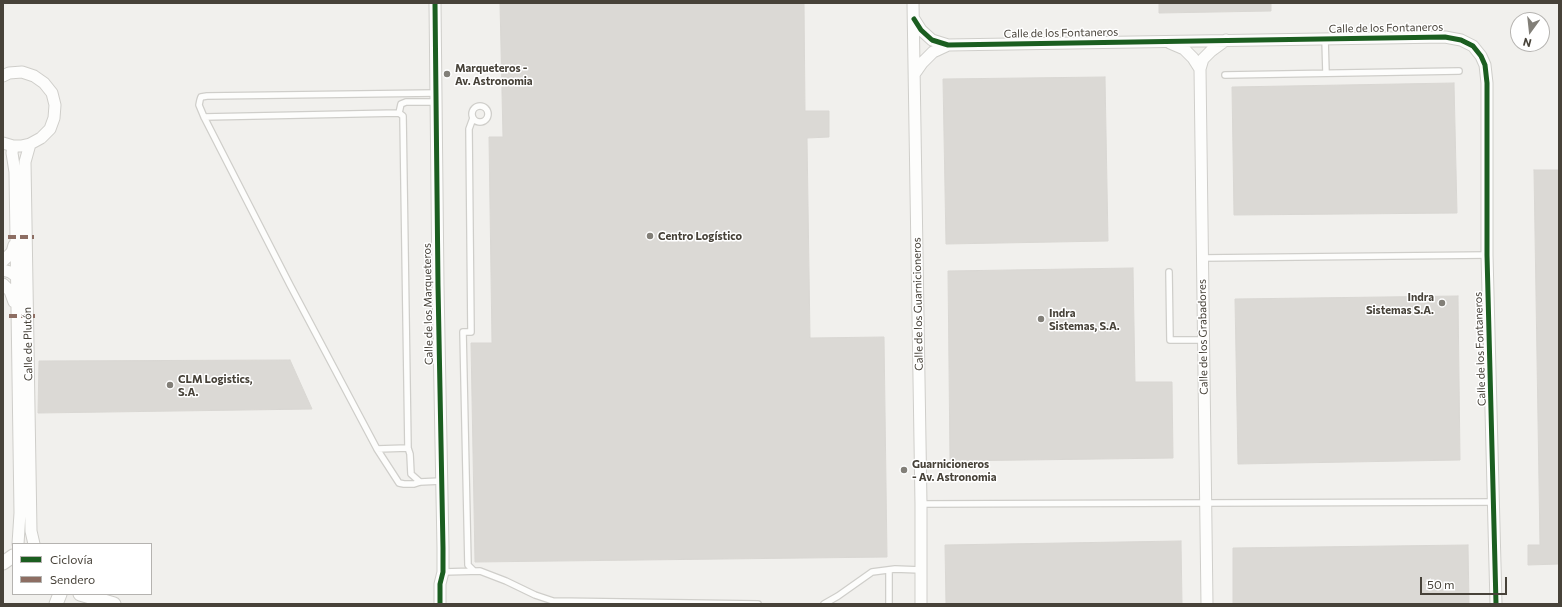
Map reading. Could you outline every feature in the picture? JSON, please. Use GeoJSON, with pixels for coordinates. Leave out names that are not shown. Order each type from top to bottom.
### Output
{"type":"FeatureCollection","features":[{"type":"Feature","properties":{"kind":"street","name":"Calle de los Marqueteros"},"geometry":{"type":"LineString","coordinates":[[435,3],[443,572],[440,584],[440,604]]}},
{"type":"Feature","properties":{"kind":"street","name":"Calle de los Guarnicioneros"},"geometry":{"type":"LineString","coordinates":[[913,3],[922,504],[921,604]]}},
{"type":"Feature","properties":{"kind":"street","name":"Calle de los Fontaneros"},"geometry":{"type":"LineString","coordinates":[[914,19],[921,30],[932,40],[948,45],[1445,37],[1461,40],[1473,46],[1481,56],[1485,66],[1487,83],[1487,255],[1496,604]]}},
{"type":"Feature","properties":{"kind":"street"},"geometry":{"type":"LineString","coordinates":[[1200,69],[1203,60],[1211,51],[1227,40]]}},
{"type":"Feature","properties":{"kind":"street"},"geometry":{"type":"LineString","coordinates":[[1165,41],[1184,49],[1193,58],[1200,69]]}},
{"type":"Feature","properties":{"kind":"street","name":"Calle de los Fontaneros"},"geometry":{"type":"LineString","coordinates":[[915,73],[933,52],[948,45]]}},
{"type":"Feature","properties":{"kind":"street","name":"Calle de los Grabadores"},"geometry":{"type":"LineString","coordinates":[[1200,69],[1207,604]]}},
{"type":"Feature","properties":{"kind":"street"},"geometry":{"type":"LineString","coordinates":[[3,76],[9,73],[22,72],[34,76],[44,83],[52,93],[55,105],[54,118],[50,129],[41,138],[30,144],[8,144]]}},
{"type":"Feature","properties":{"kind":"street","name":"Calle de Plutón"},"geometry":{"type":"LineString","coordinates":[[8,144],[12,153],[21,237]]}},
{"type":"Feature","properties":{"kind":"street","name":"Calle de Plutón"},"geometry":{"type":"LineString","coordinates":[[18,543],[20,512],[22,316],[21,237],[24,162],[30,144]]}},
{"type":"Feature","properties":{"kind":"street"},"geometry":{"type":"LineString","coordinates":[[3,261],[8,258],[21,237]]}},
{"type":"Feature","properties":{"kind":"street"},"geometry":{"type":"LineString","coordinates":[[21,237],[23,254],[10,272],[24,282],[22,316]]}},
{"type":"Feature","properties":{"kind":"street"},"geometry":{"type":"LineString","coordinates":[[3,284],[10,291],[22,316]]}},
{"type":"Feature","properties":{"kind":"street","name":"Calle de Plutón"},"geometry":{"type":"LineString","coordinates":[[22,316],[30,531],[34,543]]}},
{"type":"Feature","properties":{"kind":"street"},"geometry":{"type":"LineString","coordinates":[[3,563],[12,557]]}},
{"type":"Feature","properties":{"kind":"street"},"geometry":{"type":"LineString","coordinates":[[83,595],[114,604]]}},
{"type":"Feature","properties":{"kind":"lane"},"geometry":{"type":"LineString","coordinates":[[1325,39],[1326,73]]}},
{"type":"Feature","properties":{"kind":"lane"},"geometry":{"type":"LineString","coordinates":[[1225,75],[1459,71]]}},
{"type":"Feature","properties":{"kind":"lane"},"geometry":{"type":"LineString","coordinates":[[436,97],[207,96],[201,97],[200,105],[204,116],[290,285],[377,449],[399,483],[414,484],[420,482],[441,481]]}},
{"type":"Feature","properties":{"kind":"lane"},"geometry":{"type":"LineString","coordinates":[[399,113],[402,104],[406,102],[436,97]]}},
{"type":"Feature","properties":{"kind":"lane"},"geometry":{"type":"LineString","coordinates":[[204,116],[399,113]]}},
{"type":"Feature","properties":{"kind":"lane"},"geometry":{"type":"LineString","coordinates":[[399,113],[402,116],[408,448],[410,454],[411,474],[420,482]]}},
{"type":"Feature","properties":{"kind":"lane"},"geometry":{"type":"LineString","coordinates":[[473,118],[469,129],[471,332],[463,332],[468,565],[474,572]]}},
{"type":"Feature","properties":{"kind":"lane"},"geometry":{"type":"LineString","coordinates":[[1202,258],[1487,255]]}},
{"type":"Feature","properties":{"kind":"lane"},"geometry":{"type":"LineString","coordinates":[[1169,272],[1170,340],[1204,340]]}},
{"type":"Feature","properties":{"kind":"lane"},"geometry":{"type":"LineString","coordinates":[[377,449],[408,448]]}},
{"type":"Feature","properties":{"kind":"lane"},"geometry":{"type":"LineString","coordinates":[[922,504],[1494,502]]}},
{"type":"Feature","properties":{"kind":"lane"},"geometry":{"type":"LineString","coordinates":[[889,570],[889,604]]}},
{"type":"Feature","properties":{"kind":"lane"},"geometry":{"type":"LineString","coordinates":[[824,604],[872,572],[889,570],[921,570]]}},
{"type":"Feature","properties":{"kind":"lane"},"geometry":{"type":"LineString","coordinates":[[443,572],[480,571],[506,580],[535,596],[553,601],[602,603],[758,604]]}},
{"type":"Feature","properties":{"kind":"building","name":"Centro Logístico"},"geometry":{"type":"Polygon","coordinates":[[[500,3],[804,3],[805,111],[829,111],[829,137],[807,138],[810,338],[884,337],[887,557],[475,562],[471,343],[492,343],[489,137],[503,137],[500,3]]]}},
{"type":"Feature","properties":{"kind":"building"},"geometry":{"type":"Polygon","coordinates":[[[1159,3],[1271,3],[1271,11],[1159,13],[1159,3]]]}},
{"type":"Feature","properties":{"kind":"building"},"geometry":{"type":"Polygon","coordinates":[[[1105,77],[1108,241],[946,244],[943,79],[1105,77]]]}},
{"type":"Feature","properties":{"kind":"building"},"geometry":{"type":"Polygon","coordinates":[[[1454,83],[1457,213],[1234,215],[1232,87],[1454,83]]]}},
{"type":"Feature","properties":{"kind":"building"},"geometry":{"type":"Polygon","coordinates":[[[1534,170],[1559,170],[1559,564],[1528,565],[1528,545],[1540,545],[1534,170]]]}},
{"type":"Feature","properties":{"kind":"building"},"geometry":{"type":"Polygon","coordinates":[[[1133,268],[1135,382],[1172,382],[1173,458],[950,461],[948,271],[1133,268]]]}},
{"type":"Feature","properties":{"kind":"building"},"geometry":{"type":"Polygon","coordinates":[[[1458,296],[1460,460],[1238,464],[1235,299],[1458,296]]]}},
{"type":"Feature","properties":{"kind":"building","name":"CLM Logistics, S.A."},"geometry":{"type":"Polygon","coordinates":[[[290,360],[312,409],[38,413],[39,361],[290,360]]]}},
{"type":"Feature","properties":{"kind":"building"},"geometry":{"type":"Polygon","coordinates":[[[1181,541],[1182,604],[946,604],[945,545],[1181,541]]]}},
{"type":"Feature","properties":{"kind":"building"},"geometry":{"type":"Polygon","coordinates":[[[1468,545],[1469,604],[1233,604],[1233,548],[1468,545]]]}},
{"type":"Feature","properties":{"kind":"marked path"},"geometry":{"type":"LineString","coordinates":[[8,237],[34,237]]}},
{"type":"Feature","properties":{"kind":"marked path"},"geometry":{"type":"LineString","coordinates":[[9,316],[35,316]]}},
{"type":"Feature","properties":{"kind":"cycle path"},"geometry":{"type":"LineString","coordinates":[[435,3],[443,548],[443,572],[440,584],[440,604]]}},
{"type":"Feature","properties":{"kind":"cycle path"},"geometry":{"type":"LineString","coordinates":[[914,19],[921,30],[932,40],[948,45],[1445,37],[1461,40],[1473,46],[1481,56],[1485,65],[1487,83],[1487,255],[1496,604]]}},
{"type":"Feature","properties":{"kind":"place","name":"Marqueteros - Av. Astronomia"},"geometry":{"type":"Point","coordinates":[447,74]}},
{"type":"Feature","properties":{"kind":"place","name":"Centro Logístico"},"geometry":{"type":"Point","coordinates":[650,236]}},
{"type":"Feature","properties":{"kind":"place","name":"Indra Sistemas S.A."},"geometry":{"type":"Point","coordinates":[1442,303]}},
{"type":"Feature","properties":{"kind":"place","name":"Indra Sistemas, S.A."},"geometry":{"type":"Point","coordinates":[1041,319]}},
{"type":"Feature","properties":{"kind":"place","name":"CLM Logistics, S.A."},"geometry":{"type":"Point","coordinates":[170,385]}},
{"type":"Feature","properties":{"kind":"place","name":"Guarnicioneros - Av. Astronomia"},"geometry":{"type":"Point","coordinates":[904,470]}}]}
